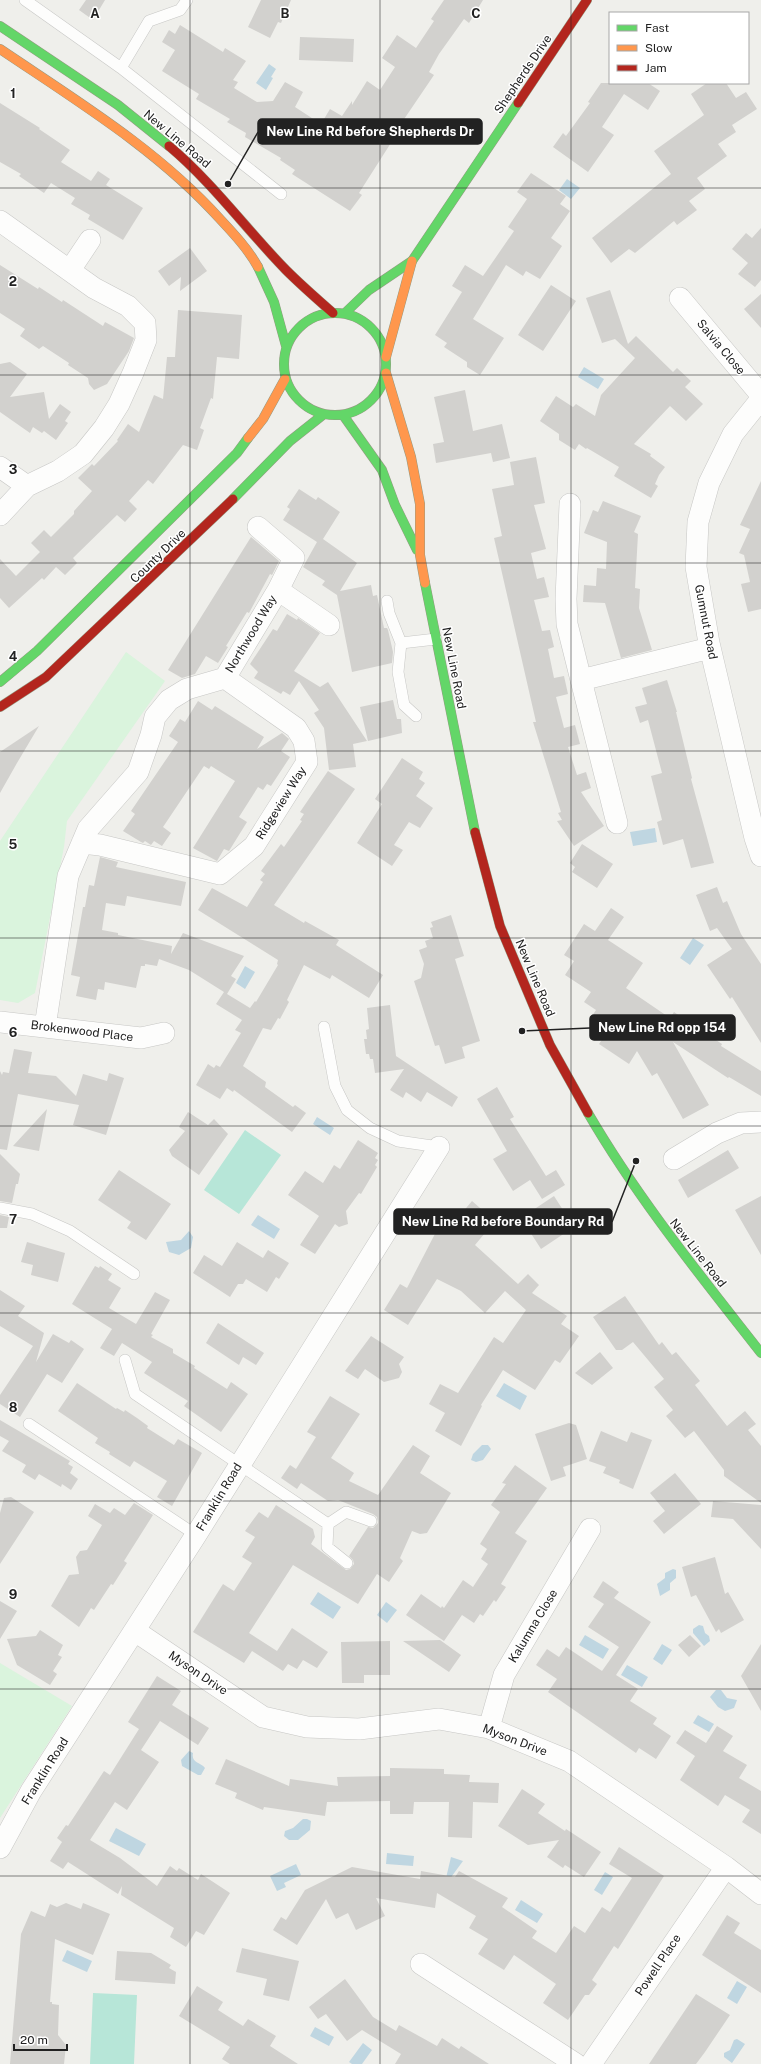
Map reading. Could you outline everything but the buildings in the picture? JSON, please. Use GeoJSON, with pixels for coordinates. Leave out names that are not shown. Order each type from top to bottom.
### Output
{"type":"FeatureCollection","features":[{"type":"Feature","properties":{"kind":"main road","name":"Shepherds Drive"},"geometry":{"type":"LineString","coordinates":[[344,314],[369,290],[412,261],[587,0]]}},
{"type":"Feature","properties":{"kind":"main road","name":"New Line Road"},"geometry":{"type":"LineString","coordinates":[[0,26],[118,105],[188,162],[226,201],[286,270],[333,313]]}},
{"type":"Feature","properties":{"kind":"main road"},"geometry":{"type":"LineString","coordinates":[[0,49],[127,135],[176,174],[215,212],[255,260],[272,296],[286,346]]}},
{"type":"Feature","properties":{"kind":"main road","name":"Shepherds Drive"},"geometry":{"type":"LineString","coordinates":[[386,357],[408,284],[412,261]]}},
{"type":"Feature","properties":{"kind":"main road"},"geometry":{"type":"LineString","coordinates":[[333,313],[344,314],[360,319],[372,329],[381,342],[386,357],[386,373],[380,388],[371,401],[358,410],[343,415],[324,414],[311,410],[300,402],[291,392],[285,379],[283,363],[286,346],[294,332],[305,322],[318,315],[333,313]]}},
{"type":"Feature","properties":{"kind":"main road","name":"New Line Road"},"geometry":{"type":"LineString","coordinates":[[386,373],[411,457],[420,504],[420,554],[436,639],[474,830],[500,926],[550,1045],[566,1077],[607,1147],[635,1190],[761,1353]]}},
{"type":"Feature","properties":{"kind":"main road","name":"County Drive"},"geometry":{"type":"LineString","coordinates":[[0,682],[37,651],[237,453],[263,419],[285,379]]}},
{"type":"Feature","properties":{"kind":"main road","name":"County Drive"},"geometry":{"type":"LineString","coordinates":[[0,707],[52,672],[208,525],[290,442],[324,414]]}},
{"type":"Feature","properties":{"kind":"main road","name":"New Line Road"},"geometry":{"type":"LineString","coordinates":[[343,415],[382,470],[395,505],[420,554]]}},
{"type":"Feature","properties":{"kind":"street"},"geometry":{"type":"LineString","coordinates":[[0,221],[94,288],[128,306],[145,323],[146,340],[119,404],[104,428],[83,454],[58,471],[27,486],[0,515]]}},
{"type":"Feature","properties":{"kind":"street"},"geometry":{"type":"LineString","coordinates":[[70,270],[90,240]]}},
{"type":"Feature","properties":{"kind":"street","name":"Salvia Close"},"geometry":{"type":"LineString","coordinates":[[680,298],[761,395]]}},
{"type":"Feature","properties":{"kind":"street","name":"Gumnut Road"},"geometry":{"type":"LineString","coordinates":[[761,399],[733,434],[709,483],[698,522],[696,567],[710,648],[755,838],[761,856]]}},
{"type":"Feature","properties":{"kind":"street"},"geometry":{"type":"LineString","coordinates":[[0,467],[27,486]]}},
{"type":"Feature","properties":{"kind":"street"},"geometry":{"type":"LineString","coordinates":[[570,504],[566,599],[567,624],[617,823]]}},
{"type":"Feature","properties":{"kind":"street","name":"Northwood Way"},"geometry":{"type":"LineString","coordinates":[[225,678],[278,590],[294,558],[258,527]]}},
{"type":"Feature","properties":{"kind":"street","name":"Northwood Way"},"geometry":{"type":"LineString","coordinates":[[278,590],[329,625]]}},
{"type":"Feature","properties":{"kind":"street"},"geometry":{"type":"LineString","coordinates":[[581,680],[710,648]]}},
{"type":"Feature","properties":{"kind":"street"},"geometry":{"type":"LineString","coordinates":[[45,1027],[68,876],[88,829],[138,772],[151,735],[155,717],[169,700],[187,689],[225,678]]}},
{"type":"Feature","properties":{"kind":"street","name":"Ridgeview Way"},"geometry":{"type":"LineString","coordinates":[[82,843],[100,845],[220,874],[254,846],[307,762],[304,741],[296,728],[225,678]]}},
{"type":"Feature","properties":{"kind":"street","name":"Brokenwood Place"},"geometry":{"type":"LineString","coordinates":[[0,1022],[141,1038],[164,1033]]}},
{"type":"Feature","properties":{"kind":"street"},"geometry":{"type":"LineString","coordinates":[[674,1159],[717,1133],[741,1123],[761,1122]]}},
{"type":"Feature","properties":{"kind":"street","name":"Franklin Road"},"geometry":{"type":"LineString","coordinates":[[0,1846],[31,1791],[196,1535],[439,1147]]}},
{"type":"Feature","properties":{"kind":"street","name":"Kalumna Close"},"geometry":{"type":"LineString","coordinates":[[489,1728],[504,1675],[590,1529]]}},
{"type":"Feature","properties":{"kind":"street","name":"Myson Drive"},"geometry":{"type":"LineString","coordinates":[[134,1631],[263,1717],[307,1728],[359,1729],[439,1719],[489,1728],[568,1761],[726,1867],[761,1894]]}},
{"type":"Feature","properties":{"kind":"street","name":"Powell Place"},"geometry":{"type":"LineString","coordinates":[[590,2064],[726,1867]]}},
{"type":"Feature","properties":{"kind":"street"},"geometry":{"type":"LineString","coordinates":[[421,1964],[576,2064]]}},
{"type":"Feature","properties":{"kind":"lane"},"geometry":{"type":"LineString","coordinates":[[25,0],[121,68],[281,194]]}},
{"type":"Feature","properties":{"kind":"lane"},"geometry":{"type":"LineString","coordinates":[[121,68],[148,21],[180,10],[187,0]]}},
{"type":"Feature","properties":{"kind":"lane"},"geometry":{"type":"LineString","coordinates":[[387,601],[389,613],[401,643],[398,672],[404,705],[416,716]]}},
{"type":"Feature","properties":{"kind":"lane"},"geometry":{"type":"LineString","coordinates":[[401,643],[436,639]]}},
{"type":"Feature","properties":{"kind":"lane"},"geometry":{"type":"LineString","coordinates":[[324,1027],[335,1086],[347,1110],[370,1128],[398,1141],[439,1147]]}},
{"type":"Feature","properties":{"kind":"lane"},"geometry":{"type":"LineString","coordinates":[[0,1208],[32,1214],[70,1231],[134,1274]]}},
{"type":"Feature","properties":{"kind":"lane"},"geometry":{"type":"LineString","coordinates":[[125,1360],[135,1394],[328,1524]]}},
{"type":"Feature","properties":{"kind":"lane"},"geometry":{"type":"LineString","coordinates":[[29,1424],[196,1535]]}},
{"type":"Feature","properties":{"kind":"lane"},"geometry":{"type":"LineString","coordinates":[[328,1524],[346,1512],[371,1521]]}},
{"type":"Feature","properties":{"kind":"lane"},"geometry":{"type":"LineString","coordinates":[[328,1524],[327,1547],[348,1563]]}},
{"type":"Feature","properties":{"kind":"green space"},"geometry":{"type":"Polygon","coordinates":[[[126,652],[165,681],[67,821],[64,847],[35,993],[18,1003],[0,1000],[0,841],[126,652]]]}},
{"type":"Feature","properties":{"kind":"green space"},"geometry":{"type":"Polygon","coordinates":[[[245,1130],[281,1155],[239,1214],[204,1190],[245,1130]]]}},
{"type":"Feature","properties":{"kind":"green space"},"geometry":{"type":"Polygon","coordinates":[[[0,1663],[72,1706],[0,1818],[0,1663]]]}},
{"type":"Feature","properties":{"kind":"green space"},"geometry":{"type":"Polygon","coordinates":[[[93,1993],[137,1995],[134,2064],[90,2064],[93,1993]]]}},
{"type":"Feature","properties":{"kind":"water"},"geometry":{"type":"Polygon","coordinates":[[[269,64],[276,69],[266,90],[256,83],[269,64]]]}},
{"type":"Feature","properties":{"kind":"water"},"geometry":{"type":"Polygon","coordinates":[[[567,179],[580,188],[571,199],[559,190],[567,179]]]}},
{"type":"Feature","properties":{"kind":"water"},"geometry":{"type":"Polygon","coordinates":[[[584,367],[604,379],[598,389],[578,377],[584,367]]]}},
{"type":"Feature","properties":{"kind":"water"},"geometry":{"type":"Polygon","coordinates":[[[655,828],[657,842],[633,846],[630,832],[655,828]]]}},
{"type":"Feature","properties":{"kind":"water"},"geometry":{"type":"Polygon","coordinates":[[[693,938],[704,945],[690,965],[680,958],[693,938]]]}},
{"type":"Feature","properties":{"kind":"water"},"geometry":{"type":"Polygon","coordinates":[[[245,966],[255,972],[245,989],[236,983],[245,966]]]}},
{"type":"Feature","properties":{"kind":"water"},"geometry":{"type":"Polygon","coordinates":[[[317,1117],[334,1128],[330,1135],[313,1124],[317,1117]]]}},
{"type":"Feature","properties":{"kind":"water"},"geometry":{"type":"Polygon","coordinates":[[[258,1215],[280,1229],[274,1239],[251,1225],[258,1215]]]}},
{"type":"Feature","properties":{"kind":"water"},"geometry":{"type":"Polygon","coordinates":[[[189,1231],[193,1237],[191,1248],[179,1255],[169,1252],[166,1242],[181,1240],[189,1231]]]}},
{"type":"Feature","properties":{"kind":"water"},"geometry":{"type":"Polygon","coordinates":[[[504,1383],[527,1396],[520,1410],[496,1396],[504,1383]]]}},
{"type":"Feature","properties":{"kind":"water"},"geometry":{"type":"Polygon","coordinates":[[[482,1445],[488,1445],[491,1449],[483,1460],[476,1462],[471,1460],[473,1454],[482,1445]]]}},
{"type":"Feature","properties":{"kind":"water"},"geometry":{"type":"Polygon","coordinates":[[[673,1569],[676,1570],[676,1578],[670,1583],[670,1590],[660,1596],[657,1584],[665,1578],[665,1573],[673,1569]]]}},
{"type":"Feature","properties":{"kind":"water"},"geometry":{"type":"Polygon","coordinates":[[[318,1592],[341,1607],[333,1619],[310,1604],[318,1592]]]}},
{"type":"Feature","properties":{"kind":"water"},"geometry":{"type":"Polygon","coordinates":[[[386,1602],[397,1610],[387,1623],[377,1615],[386,1602]]]}},
{"type":"Feature","properties":{"kind":"water"},"geometry":{"type":"Polygon","coordinates":[[[699,1625],[703,1626],[705,1633],[709,1636],[710,1641],[704,1646],[693,1633],[693,1629],[699,1625]]]}},
{"type":"Feature","properties":{"kind":"water"},"geometry":{"type":"Polygon","coordinates":[[[585,1635],[609,1649],[603,1659],[579,1645],[585,1635]]]}},
{"type":"Feature","properties":{"kind":"water"},"geometry":{"type":"Polygon","coordinates":[[[662,1644],[672,1650],[662,1665],[653,1659],[662,1644]]]}},
{"type":"Feature","properties":{"kind":"water"},"geometry":{"type":"Polygon","coordinates":[[[627,1665],[648,1677],[642,1687],[621,1675],[627,1665]]]}},
{"type":"Feature","properties":{"kind":"water"},"geometry":{"type":"Polygon","coordinates":[[[716,1690],[721,1690],[727,1698],[737,1700],[734,1708],[725,1711],[718,1707],[710,1697],[716,1690]]]}},
{"type":"Feature","properties":{"kind":"water"},"geometry":{"type":"Polygon","coordinates":[[[698,1715],[714,1724],[709,1732],[693,1723],[698,1715]]]}},
{"type":"Feature","properties":{"kind":"water"},"geometry":{"type":"Polygon","coordinates":[[[189,1751],[193,1753],[193,1759],[205,1768],[201,1775],[198,1775],[182,1766],[181,1760],[189,1751]]]}},
{"type":"Feature","properties":{"kind":"water"},"geometry":{"type":"Polygon","coordinates":[[[303,1819],[311,1821],[310,1830],[298,1840],[289,1840],[284,1836],[285,1831],[293,1828],[303,1819]]]}},
{"type":"Feature","properties":{"kind":"water"},"geometry":{"type":"Polygon","coordinates":[[[116,1828],[146,1844],[139,1856],[109,1841],[116,1828]]]}},
{"type":"Feature","properties":{"kind":"water"},"geometry":{"type":"Polygon","coordinates":[[[387,1853],[414,1856],[413,1866],[386,1864],[387,1853]]]}},
{"type":"Feature","properties":{"kind":"water"},"geometry":{"type":"Polygon","coordinates":[[[451,1857],[463,1861],[449,1880],[446,1878],[451,1857]]]}},
{"type":"Feature","properties":{"kind":"water"},"geometry":{"type":"Polygon","coordinates":[[[296,1864],[301,1875],[284,1883],[286,1887],[277,1891],[270,1876],[296,1864]]]}},
{"type":"Feature","properties":{"kind":"water"},"geometry":{"type":"Polygon","coordinates":[[[605,1872],[613,1877],[602,1895],[594,1890],[605,1872]]]}},
{"type":"Feature","properties":{"kind":"water"},"geometry":{"type":"Polygon","coordinates":[[[521,1900],[543,1914],[537,1923],[515,1910],[521,1900]]]}},
{"type":"Feature","properties":{"kind":"water"},"geometry":{"type":"Polygon","coordinates":[[[67,1950],[92,1961],[87,1972],[62,1961],[67,1950]]]}},
{"type":"Feature","properties":{"kind":"water"},"geometry":{"type":"Polygon","coordinates":[[[737,1981],[747,1987],[737,2004],[727,1998],[737,1981]]]}},
{"type":"Feature","properties":{"kind":"water"},"geometry":{"type":"Polygon","coordinates":[[[315,2027],[334,2037],[329,2046],[310,2036],[315,2027]]]}},
{"type":"Feature","properties":{"kind":"water"},"geometry":{"type":"Polygon","coordinates":[[[737,2039],[745,2044],[732,2063],[724,2057],[724,2053],[730,2050],[734,2040],[737,2039]]]}},
{"type":"Feature","properties":{"kind":"water"},"geometry":{"type":"Polygon","coordinates":[[[363,2043],[372,2050],[362,2064],[352,2064],[349,2062],[363,2043]]]}},
{"type":"Feature","properties":{"kind":"traffic: fast"},"geometry":{"type":"LineString","coordinates":[[0,26],[118,105],[169,146]]}},
{"type":"Feature","properties":{"kind":"traffic: fast"},"geometry":{"type":"LineString","coordinates":[[345,313],[369,290],[412,261],[518,103]]}},
{"type":"Feature","properties":{"kind":"traffic: fast"},"geometry":{"type":"LineString","coordinates":[[258,267],[274,302],[286,346]]}},
{"type":"Feature","properties":{"kind":"traffic: fast"},"geometry":{"type":"LineString","coordinates":[[335,313],[355,317],[363,321],[371,328],[378,336],[382,344],[386,364],[382,384],[378,392],[371,400],[363,407],[355,411],[335,415],[315,411],[307,407],[299,400],[292,392],[288,384],[284,364],[288,344],[292,336],[299,328],[307,321],[315,317],[335,313]]}},
{"type":"Feature","properties":{"kind":"traffic: fast"},"geometry":{"type":"LineString","coordinates":[[233,499],[290,441],[324,414]]}},
{"type":"Feature","properties":{"kind":"traffic: fast"},"geometry":{"type":"LineString","coordinates":[[343,415],[382,470],[395,505],[417,550]]}},
{"type":"Feature","properties":{"kind":"traffic: fast"},"geometry":{"type":"LineString","coordinates":[[0,682],[37,651],[237,453],[248,438]]}},
{"type":"Feature","properties":{"kind":"traffic: fast"},"geometry":{"type":"LineString","coordinates":[[425,583],[475,832]]}},
{"type":"Feature","properties":{"kind":"traffic: fast"},"geometry":{"type":"LineString","coordinates":[[588,1113],[607,1145],[670,1236],[761,1353]]}},
{"type":"Feature","properties":{"kind":"traffic: slow"},"geometry":{"type":"LineString","coordinates":[[0,49],[87,107],[170,171],[196,194],[230,230],[258,267]]}},
{"type":"Feature","properties":{"kind":"traffic: slow"},"geometry":{"type":"LineString","coordinates":[[386,357],[412,261]]}},
{"type":"Feature","properties":{"kind":"traffic: slow"},"geometry":{"type":"LineString","coordinates":[[386,373],[411,457],[420,504],[420,555],[425,583]]}},
{"type":"Feature","properties":{"kind":"traffic: slow"},"geometry":{"type":"LineString","coordinates":[[248,438],[263,419],[285,379]]}},
{"type":"Feature","properties":{"kind":"traffic: jam"},"geometry":{"type":"LineString","coordinates":[[518,103],[587,0]]}},
{"type":"Feature","properties":{"kind":"traffic: jam"},"geometry":{"type":"LineString","coordinates":[[169,146],[200,175],[286,270],[333,313]]}},
{"type":"Feature","properties":{"kind":"traffic: jam"},"geometry":{"type":"LineString","coordinates":[[0,707],[46,677],[233,499]]}},
{"type":"Feature","properties":{"kind":"traffic: jam"},"geometry":{"type":"LineString","coordinates":[[475,832],[500,926],[550,1045],[588,1113]]}},
{"type":"Feature","properties":{"kind":"place","name":"New Line Rd before Shepherds Dr"},"geometry":{"type":"Point","coordinates":[228,184]}},
{"type":"Feature","properties":{"kind":"place","name":"New Line Rd opp 154"},"geometry":{"type":"Point","coordinates":[522,1031]}},
{"type":"Feature","properties":{"kind":"place","name":"New Line Rd before Boundary Rd"},"geometry":{"type":"Point","coordinates":[636,1161]}}]}
